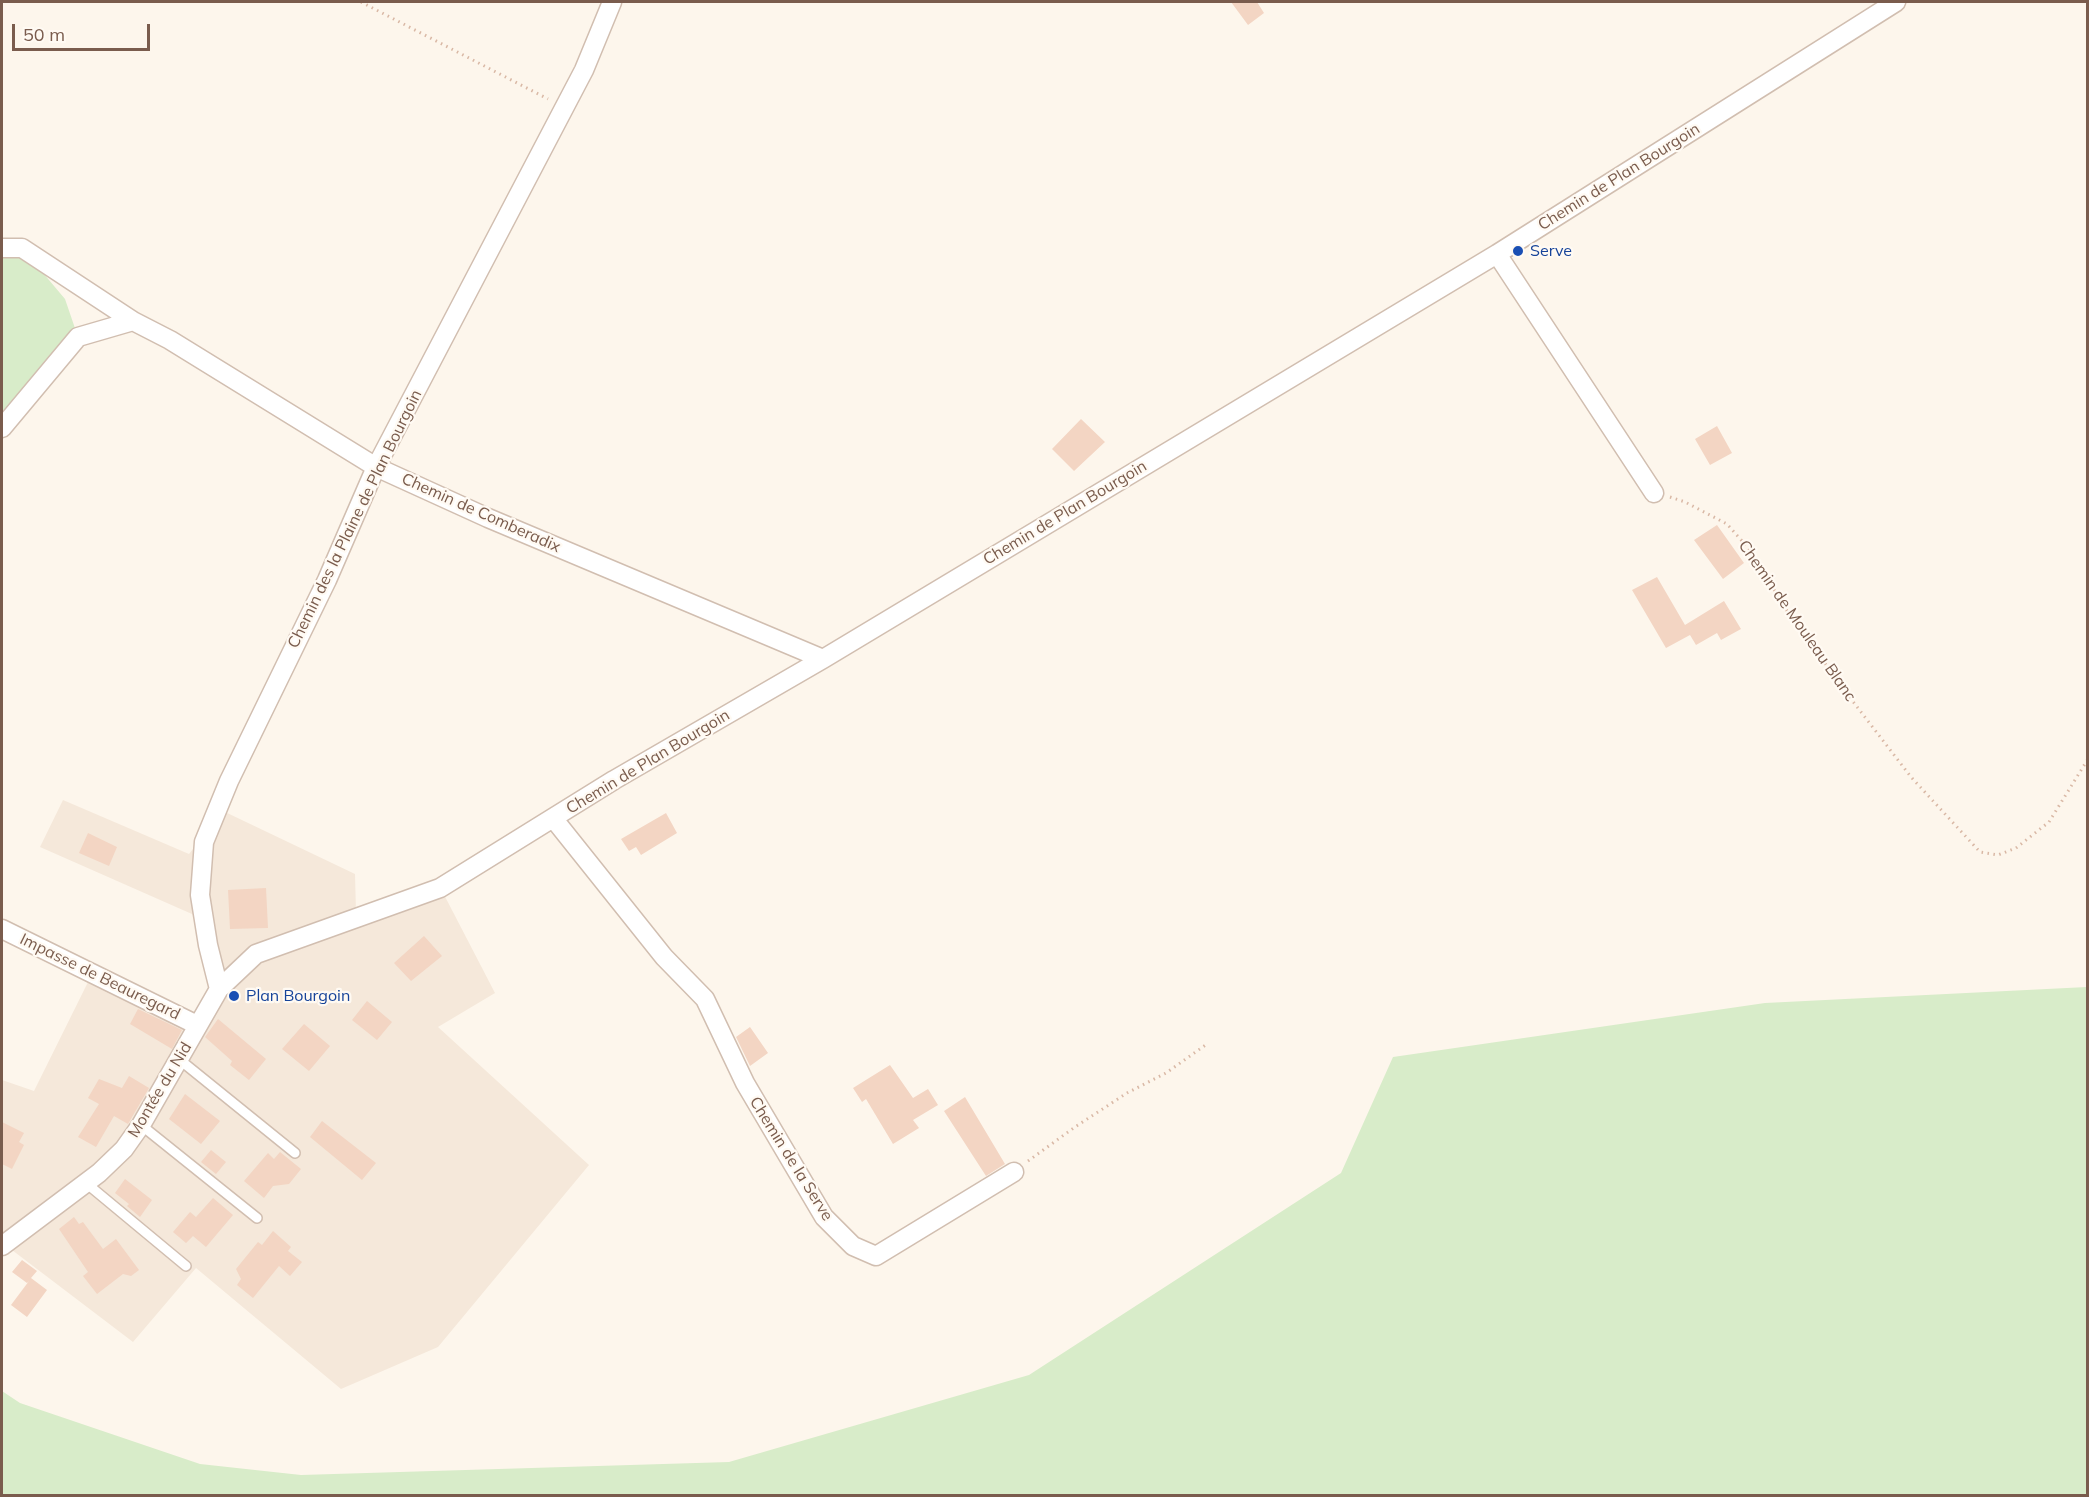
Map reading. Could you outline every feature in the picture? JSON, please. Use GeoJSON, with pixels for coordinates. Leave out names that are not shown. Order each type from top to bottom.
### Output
{"type":"FeatureCollection","features":[{"type":"Feature","properties":{"kind":"street","name":"Chemin des la Plaine de Plan Bourgoin"},"geometry":{"type":"LineString","coordinates":[[219,989],[208,945],[200,895],[204,842],[229,781],[327,580],[376,467],[584,70],[612,2]]}},
{"type":"Feature","properties":{"kind":"street","name":"Chemin de Plan Bourgoin"},"geometry":{"type":"LineString","coordinates":[[219,989],[256,954],[440,888],[553,818],[823,659],[1497,254],[1896,2]]}},
{"type":"Feature","properties":{"kind":"street","name":"Chemin de Comberadix"},"geometry":{"type":"LineString","coordinates":[[2,248],[22,248],[133,321],[170,340],[376,467],[488,518],[823,659]]}},
{"type":"Feature","properties":{"kind":"street"},"geometry":{"type":"LineString","coordinates":[[1497,254],[1654,493]]}},
{"type":"Feature","properties":{"kind":"street"},"geometry":{"type":"LineString","coordinates":[[2,428],[78,337],[133,321]]}},
{"type":"Feature","properties":{"kind":"street","name":"Chemin de la Serve"},"geometry":{"type":"LineString","coordinates":[[553,818],[664,957],[705,999],[745,1083],[824,1217],[853,1246],[876,1256],[1014,1172]]}},
{"type":"Feature","properties":{"kind":"street","name":"Impasse de Beauregard"},"geometry":{"type":"LineString","coordinates":[[2,929],[198,1025]]}},
{"type":"Feature","properties":{"kind":"street","name":"Montée du Nid"},"geometry":{"type":"LineString","coordinates":[[2,1246],[86,1183],[124,1149],[180,1060],[219,989]]}},
{"type":"Feature","properties":{"kind":"lane"},"geometry":{"type":"LineString","coordinates":[[180,1060],[295,1154]]}},
{"type":"Feature","properties":{"kind":"lane"},"geometry":{"type":"LineString","coordinates":[[141,1125],[257,1218]]}},
{"type":"Feature","properties":{"kind":"lane"},"geometry":{"type":"LineString","coordinates":[[86,1183],[186,1266]]}},
{"type":"Feature","properties":{"kind":"path"},"geometry":{"type":"LineString","coordinates":[[361,2],[564,107]]}},
{"type":"Feature","properties":{"kind":"path","name":"Chemin de Mouleau Blanc"},"geometry":{"type":"LineString","coordinates":[[1654,493],[1685,502],[1727,524],[1750,550],[1785,608],[1911,777],[1980,852],[1998,855],[2016,848],[2049,822],[2088,759]]}},
{"type":"Feature","properties":{"kind":"path"},"geometry":{"type":"LineString","coordinates":[[1014,1172],[1075,1127],[1127,1093],[1166,1073],[1207,1044]]}},
{"type":"Feature","properties":{"kind":"shaded area"},"geometry":{"type":"Polygon","coordinates":[[[63,800],[189,854],[223,811],[355,874],[356,912],[439,885],[495,993],[438,1027],[589,1165],[438,1347],[341,1389],[196,1268],[133,1342],[12,1250],[2,1255],[2,1080],[34,1091],[91,976],[189,1027],[214,987],[201,918],[40,847],[63,800]]]}},
{"type":"Feature","properties":{"kind":"green space"},"geometry":{"type":"Polygon","coordinates":[[[2,248],[22,248],[65,299],[78,337],[2,428],[2,248]]]}},
{"type":"Feature","properties":{"kind":"green space"},"geometry":{"type":"Polygon","coordinates":[[[2087,987],[2087,1495],[2,1495],[2,1391],[20,1403],[200,1464],[301,1475],[729,1462],[1029,1375],[1341,1173],[1393,1057],[1765,1003],[2087,987]]]}},
{"type":"Feature","properties":{"kind":"building"},"geometry":{"type":"Polygon","coordinates":[[[1231,2],[1257,2],[1264,13],[1248,25],[1231,2]]]}},
{"type":"Feature","properties":{"kind":"building"},"geometry":{"type":"Polygon","coordinates":[[[1081,419],[1105,442],[1074,471],[1052,449],[1081,419]]]}},
{"type":"Feature","properties":{"kind":"building"},"geometry":{"type":"Polygon","coordinates":[[[1717,426],[1732,453],[1710,465],[1695,439],[1717,426]]]}},
{"type":"Feature","properties":{"kind":"building"},"geometry":{"type":"Polygon","coordinates":[[[1717,525],[1744,563],[1723,579],[1694,540],[1717,525]]]}},
{"type":"Feature","properties":{"kind":"building"},"geometry":{"type":"Polygon","coordinates":[[[1657,577],[1685,625],[1724,601],[1741,629],[1721,640],[1717,633],[1696,645],[1690,635],[1666,648],[1632,590],[1657,577]]]}},
{"type":"Feature","properties":{"kind":"building"},"geometry":{"type":"Polygon","coordinates":[[[666,813],[677,833],[641,855],[636,847],[629,851],[621,839],[666,813]]]}},
{"type":"Feature","properties":{"kind":"building"},"geometry":{"type":"Polygon","coordinates":[[[88,833],[117,847],[109,866],[79,853],[88,833]]]}},
{"type":"Feature","properties":{"kind":"building"},"geometry":{"type":"Polygon","coordinates":[[[266,888],[268,928],[230,929],[228,890],[266,888]]]}},
{"type":"Feature","properties":{"kind":"building"},"geometry":{"type":"Polygon","coordinates":[[[424,936],[442,956],[411,981],[394,963],[424,936]]]}},
{"type":"Feature","properties":{"kind":"building"},"geometry":{"type":"Polygon","coordinates":[[[367,1001],[392,1022],[377,1040],[352,1020],[367,1001]]]}},
{"type":"Feature","properties":{"kind":"building"},"geometry":{"type":"Polygon","coordinates":[[[138,1009],[182,1030],[172,1049],[130,1024],[138,1009]]]}},
{"type":"Feature","properties":{"kind":"building"},"geometry":{"type":"Polygon","coordinates":[[[218,1019],[266,1059],[249,1080],[230,1065],[232,1061],[205,1037],[218,1019]]]}},
{"type":"Feature","properties":{"kind":"building"},"geometry":{"type":"Polygon","coordinates":[[[304,1024],[330,1046],[309,1071],[282,1049],[304,1024]]]}},
{"type":"Feature","properties":{"kind":"building"},"geometry":{"type":"Polygon","coordinates":[[[750,1027],[768,1053],[750,1066],[736,1037],[750,1027]]]}},
{"type":"Feature","properties":{"kind":"building"},"geometry":{"type":"Polygon","coordinates":[[[890,1065],[913,1098],[928,1089],[938,1105],[913,1120],[919,1128],[893,1144],[866,1099],[862,1102],[853,1088],[890,1065]]]}},
{"type":"Feature","properties":{"kind":"building"},"geometry":{"type":"Polygon","coordinates":[[[129,1076],[149,1088],[128,1124],[114,1116],[96,1147],[78,1137],[99,1104],[88,1098],[99,1079],[122,1088],[129,1076]]]}},
{"type":"Feature","properties":{"kind":"building"},"geometry":{"type":"Polygon","coordinates":[[[185,1094],[220,1121],[201,1144],[169,1119],[185,1094]]]}},
{"type":"Feature","properties":{"kind":"building"},"geometry":{"type":"Polygon","coordinates":[[[965,1097],[1005,1164],[986,1176],[944,1111],[965,1097]]]}},
{"type":"Feature","properties":{"kind":"building"},"geometry":{"type":"Polygon","coordinates":[[[322,1121],[376,1163],[362,1180],[310,1137],[322,1121]]]}},
{"type":"Feature","properties":{"kind":"building"},"geometry":{"type":"Polygon","coordinates":[[[2,1122],[24,1133],[19,1142],[24,1145],[12,1169],[2,1164],[2,1122]]]}},
{"type":"Feature","properties":{"kind":"building"},"geometry":{"type":"Polygon","coordinates":[[[211,1150],[226,1162],[216,1174],[201,1162],[211,1150]]]}},
{"type":"Feature","properties":{"kind":"building"},"geometry":{"type":"Polygon","coordinates":[[[280,1152],[301,1169],[289,1184],[273,1186],[264,1198],[244,1181],[268,1153],[274,1159],[280,1152]]]}},
{"type":"Feature","properties":{"kind":"building"},"geometry":{"type":"Polygon","coordinates":[[[125,1179],[152,1200],[140,1217],[115,1193],[125,1179]]]}},
{"type":"Feature","properties":{"kind":"building"},"geometry":{"type":"Polygon","coordinates":[[[213,1198],[233,1215],[206,1247],[193,1236],[186,1243],[173,1232],[190,1212],[196,1217],[213,1198]]]}},
{"type":"Feature","properties":{"kind":"building"},"geometry":{"type":"Polygon","coordinates":[[[74,1217],[79,1224],[83,1222],[103,1249],[116,1239],[139,1270],[131,1276],[123,1274],[97,1294],[83,1276],[88,1272],[59,1229],[74,1217]]]}},
{"type":"Feature","properties":{"kind":"building"},"geometry":{"type":"Polygon","coordinates":[[[273,1231],[291,1247],[288,1251],[302,1262],[290,1276],[279,1266],[253,1298],[237,1285],[241,1279],[236,1269],[258,1242],[262,1245],[273,1231]]]}},
{"type":"Feature","properties":{"kind":"building"},"geometry":{"type":"Polygon","coordinates":[[[22,1260],[37,1271],[31,1278],[47,1290],[27,1317],[11,1305],[29,1281],[27,1283],[12,1272],[22,1260]]]}},
{"type":"Feature","properties":{"kind":"place","name":"Serve"},"geometry":{"type":"Point","coordinates":[1518,251]}},
{"type":"Feature","properties":{"kind":"place","name":"Plan Bourgoin"},"geometry":{"type":"Point","coordinates":[234,996]}}]}
